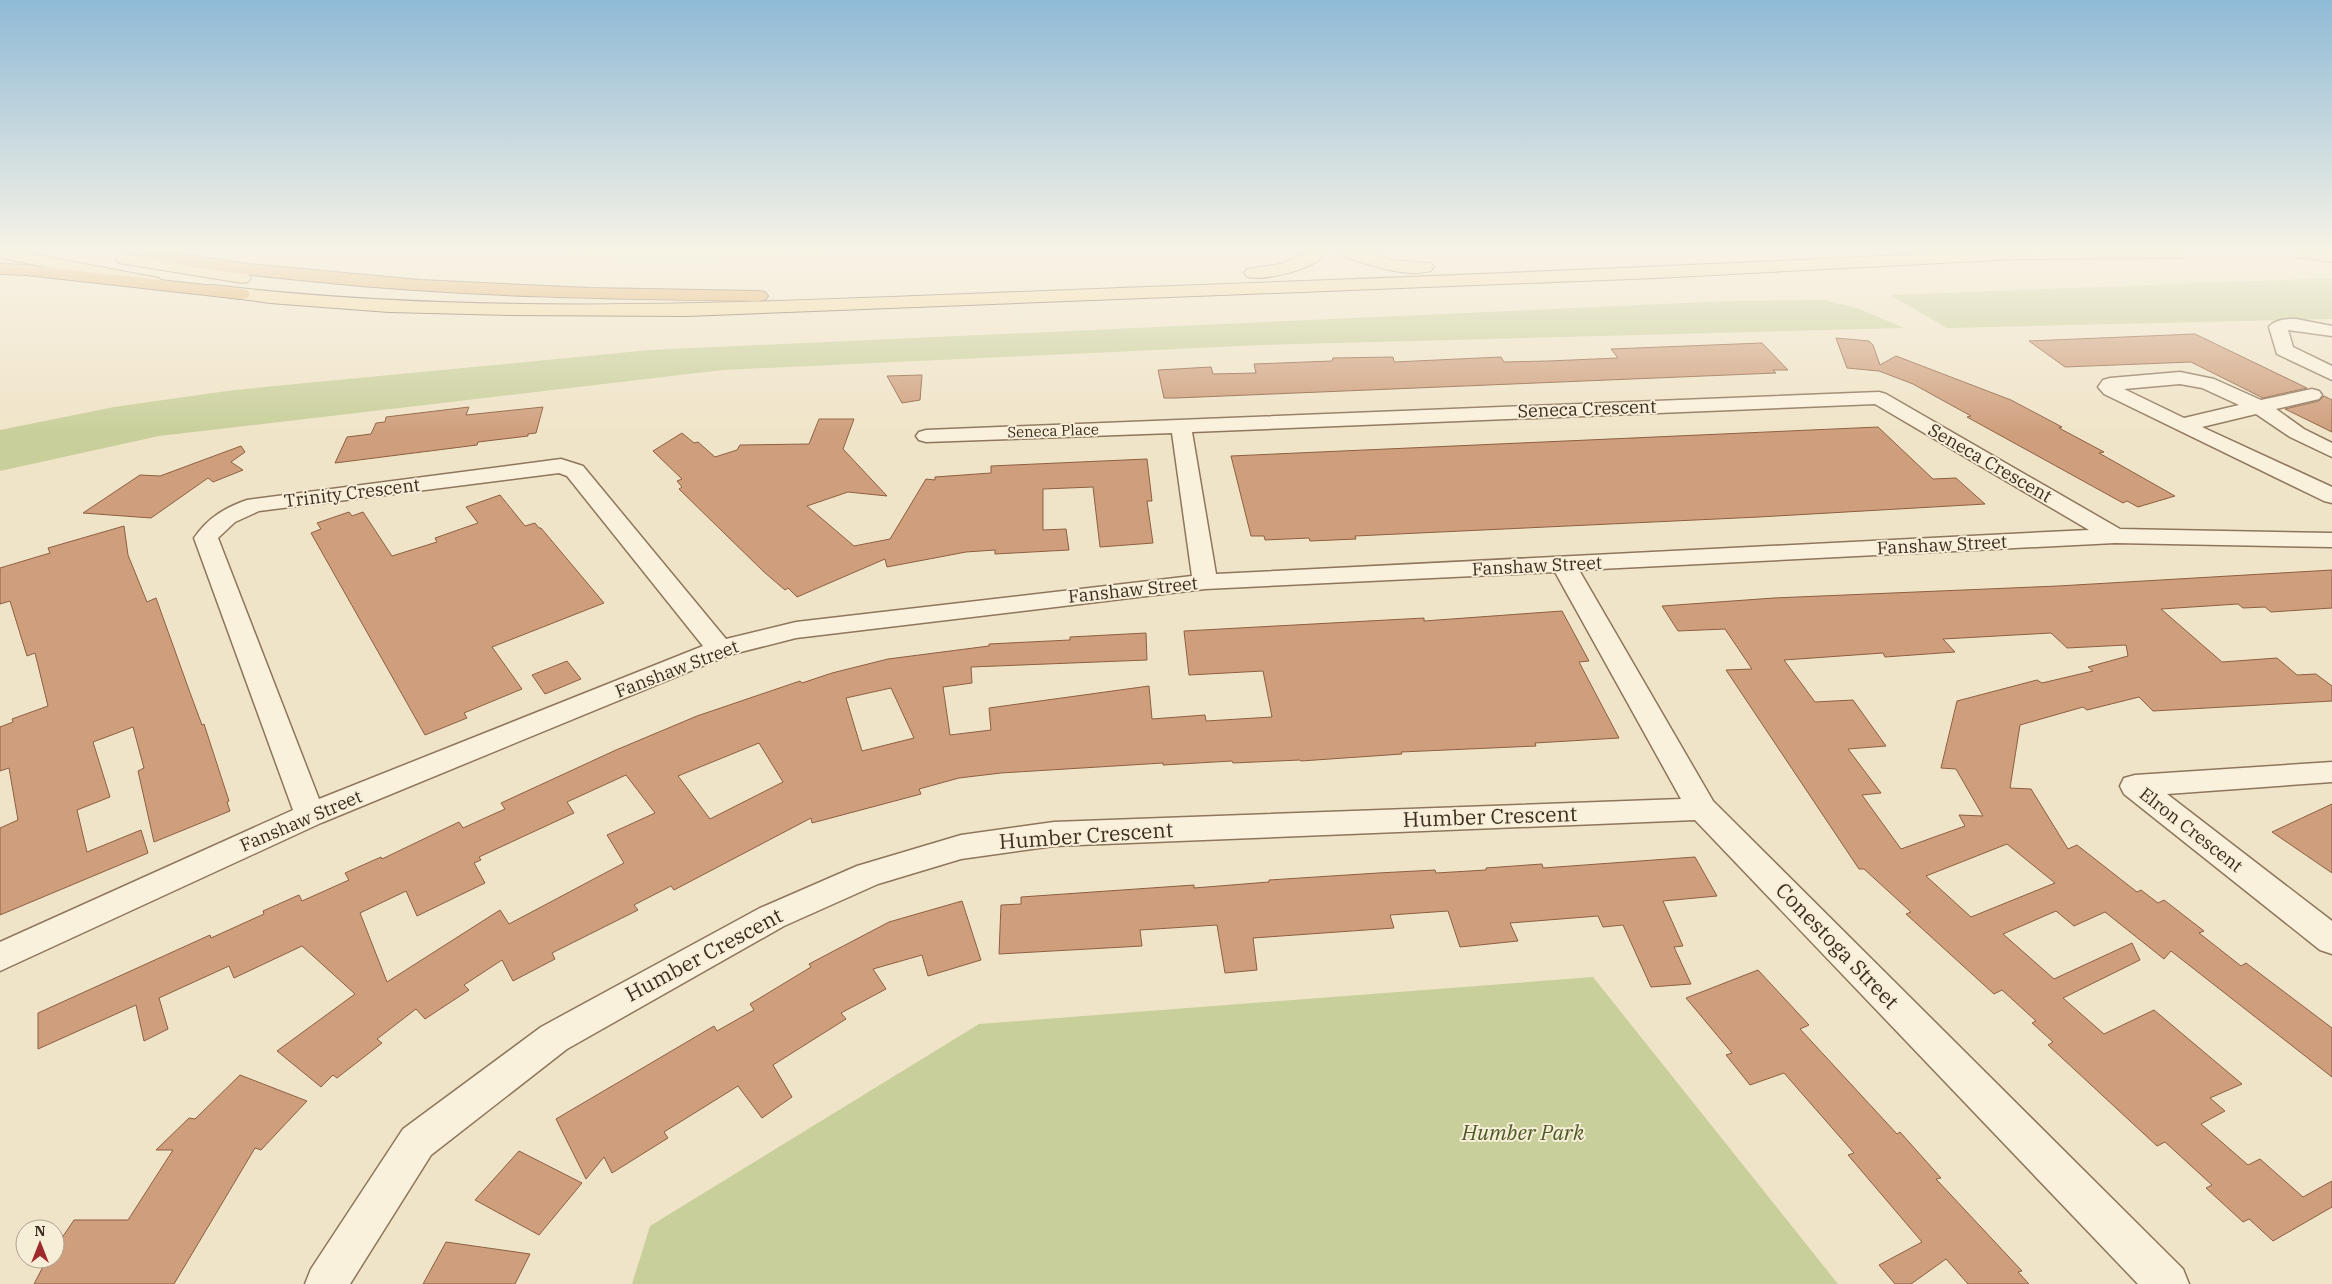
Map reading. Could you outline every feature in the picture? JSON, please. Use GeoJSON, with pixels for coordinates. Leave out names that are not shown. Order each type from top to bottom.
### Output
{"type":"FeatureCollection","features":[{"type":"Feature","properties":{"kind":"street"},"geometry":{"type":"LineString","coordinates":[[2332,331],[2295,325],[2281,325],[2278,327],[2281,345],[2284,350],[2332,374]]}},
{"type":"Feature","properties":{"kind":"street"},"geometry":{"type":"LineString","coordinates":[[2312,395],[2259,407],[2182,425],[2108,387],[2110,384],[2180,378],[2195,379],[2259,407],[2297,433],[2332,451]]}},
{"type":"Feature","properties":{"kind":"street","name":"Seneca Crescent"},"geometry":{"type":"LineString","coordinates":[[1180,426],[1879,398],[2115,536]]}},
{"type":"Feature","properties":{"kind":"street"},"geometry":{"type":"LineString","coordinates":[[1180,426],[1205,582]]}},
{"type":"Feature","properties":{"kind":"street","name":"Seneca Place"},"geometry":{"type":"LineString","coordinates":[[926,436],[1180,426]]}},
{"type":"Feature","properties":{"kind":"street","name":"Trinity Crescent"},"geometry":{"type":"LineString","coordinates":[[310,815],[206,538],[216,524],[231,513],[254,505],[562,466],[575,471],[720,649]]}},
{"type":"Feature","properties":{"kind":"street","name":"Fanshaw Street"},"geometry":{"type":"LineString","coordinates":[[0,957],[310,815],[720,649],[796,630],[1205,582],[2115,536],[2332,540]]}},
{"type":"Feature","properties":{"kind":"street","name":"Conestoga Street"},"geometry":{"type":"LineString","coordinates":[[1564,565],[1702,809],[2168,1284]]}},
{"type":"Feature","properties":{"kind":"street","name":"Elron Crescent"},"geometry":{"type":"LineString","coordinates":[[2332,772],[2135,786],[2332,940]]}},
{"type":"Feature","properties":{"kind":"street","name":"Humber Crescent"},"geometry":{"type":"LineString","coordinates":[[326,1284],[418,1142],[547,1043],[772,917],[868,875],[961,847],[1054,834],[1702,809]]}},
{"type":"Feature","properties":{"kind":"lane"},"geometry":{"type":"LineString","coordinates":[[2182,425],[2332,496]]}},
{"type":"Feature","properties":{"kind":"green space"},"geometry":{"type":"Polygon","coordinates":[[[1467,313],[1869,313],[1904,328],[1262,345],[723,370],[159,436],[0,471],[0,430],[114,407],[234,390],[650,350],[1467,313]]]}},
{"type":"Feature","properties":{"kind":"green space"},"geometry":{"type":"Polygon","coordinates":[[[1921,313],[2332,313],[2332,319],[1947,328],[1921,313]]]}},
{"type":"Feature","properties":{"kind":"green space","name":"Humber Park"},"geometry":{"type":"Polygon","coordinates":[[[1593,977],[1838,1284],[632,1284],[650,1226],[979,1024],[1593,977]]]}},
{"type":"Feature","properties":{"kind":"building"},"geometry":{"type":"Polygon","coordinates":[[[2195,334],[2307,388],[2263,398],[2191,362],[2065,367],[2029,341],[2195,334]]]}},
{"type":"Feature","properties":{"kind":"building"},"geometry":{"type":"Polygon","coordinates":[[[1836,338],[1869,341],[1873,345],[1880,365],[1896,356],[2011,400],[2062,427],[2059,428],[2104,452],[2099,453],[2175,496],[2138,507],[2127,501],[2123,503],[1967,417],[1971,416],[1913,384],[1879,371],[1847,368],[1836,338]]]}},
{"type":"Feature","properties":{"kind":"building"},"geometry":{"type":"Polygon","coordinates":[[[1762,343],[1788,370],[1773,370],[1776,373],[1164,398],[1158,370],[1211,367],[1213,374],[1256,373],[1254,364],[1332,361],[1333,358],[1393,357],[1394,362],[1501,357],[1504,362],[1618,358],[1611,349],[1762,343]]]}},
{"type":"Feature","properties":{"kind":"building"},"geometry":{"type":"Polygon","coordinates":[[[922,375],[920,400],[902,403],[887,376],[922,375]]]}},
{"type":"Feature","properties":{"kind":"building"},"geometry":{"type":"Polygon","coordinates":[[[2324,396],[2332,400],[2332,432],[2285,409],[2319,401],[2324,396]]]}},
{"type":"Feature","properties":{"kind":"building"},"geometry":{"type":"Polygon","coordinates":[[[469,407],[466,415],[543,407],[536,433],[528,434],[528,436],[478,442],[477,445],[335,463],[347,437],[371,434],[376,423],[385,422],[386,417],[469,407]]]}},
{"type":"Feature","properties":{"kind":"building"},"geometry":{"type":"Polygon","coordinates":[[[819,419],[854,419],[843,449],[887,496],[848,492],[807,506],[854,546],[890,539],[926,479],[935,480],[935,477],[991,473],[991,466],[1147,459],[1152,501],[1147,501],[1153,543],[1100,547],[1093,487],[1043,489],[1043,530],[1066,529],[1069,550],[995,554],[995,550],[966,552],[887,567],[885,559],[797,597],[788,588],[785,590],[764,572],[679,489],[682,487],[677,481],[682,479],[653,451],[682,433],[694,443],[698,442],[715,457],[737,450],[740,445],[809,444],[819,419]]]}},
{"type":"Feature","properties":{"kind":"building"},"geometry":{"type":"Polygon","coordinates":[[[1878,427],[1933,479],[1956,478],[1985,504],[1759,517],[1355,536],[1356,539],[1310,541],[1309,538],[1265,540],[1264,536],[1251,536],[1231,456],[1878,427]]]}},
{"type":"Feature","properties":{"kind":"building"},"geometry":{"type":"Polygon","coordinates":[[[241,446],[245,452],[231,462],[243,470],[213,482],[208,478],[151,518],[83,513],[140,475],[160,476],[241,446]]]}},
{"type":"Feature","properties":{"kind":"building"},"geometry":{"type":"Polygon","coordinates":[[[500,495],[525,526],[535,523],[541,528],[604,603],[492,647],[522,689],[464,713],[467,718],[425,735],[311,533],[321,529],[317,523],[349,512],[352,516],[363,512],[392,556],[437,542],[435,538],[478,523],[466,507],[500,495]]]}},
{"type":"Feature","properties":{"kind":"building"},"geometry":{"type":"Polygon","coordinates":[[[124,526],[128,555],[147,602],[156,598],[202,725],[204,724],[229,801],[227,802],[230,811],[154,842],[138,771],[144,768],[133,727],[93,742],[110,797],[77,810],[87,852],[141,830],[148,853],[0,915],[0,828],[18,820],[9,768],[0,771],[0,727],[13,722],[12,719],[48,706],[35,653],[27,656],[10,601],[0,604],[0,568],[50,553],[48,548],[124,526]]]}},
{"type":"Feature","properties":{"kind":"building"},"geometry":{"type":"Polygon","coordinates":[[[2332,570],[2332,608],[2271,612],[2265,607],[2243,608],[2238,604],[2161,609],[2222,662],[2277,658],[2297,675],[2316,674],[2332,686],[2332,701],[2153,711],[2139,697],[2087,710],[2083,707],[2020,725],[2010,788],[2031,789],[2068,849],[2077,845],[2137,892],[2141,890],[2158,903],[2164,900],[2204,931],[2199,933],[2241,966],[2246,963],[2332,1028],[2332,1077],[2171,951],[2164,959],[2105,912],[2074,926],[2056,911],[2003,934],[2054,979],[2132,943],[2140,960],[2063,998],[2104,1034],[2154,1010],[2242,1084],[2210,1098],[2225,1111],[2201,1124],[2248,1165],[2260,1159],[2303,1197],[2332,1181],[2332,1207],[2273,1241],[2249,1219],[2243,1222],[2206,1188],[2212,1185],[2165,1142],[2157,1146],[2048,1045],[2053,1042],[2032,1023],[2036,1021],[2002,990],[1994,994],[1906,914],[1911,912],[1864,869],[1859,869],[1726,670],[1752,669],[1725,629],[1678,631],[1662,606],[1774,598],[2058,586],[2332,570]],[[2051,633],[1943,639],[1955,652],[1885,657],[1883,653],[1784,660],[1815,702],[1853,700],[1886,746],[1848,749],[1881,793],[1862,795],[1901,849],[1965,826],[1959,815],[1983,816],[1956,769],[1941,768],[1957,701],[2037,680],[2042,683],[2093,671],[2088,667],[2128,656],[2126,645],[2067,648],[2051,633]],[[2007,844],[1926,876],[1971,917],[2055,883],[2007,844]]]}},
{"type":"Feature","properties":{"kind":"building"},"geometry":{"type":"Polygon","coordinates":[[[1562,611],[1589,661],[1579,662],[1619,738],[1535,743],[1536,746],[1401,752],[1402,754],[1301,761],[1233,763],[1232,761],[1163,765],[1163,763],[1001,773],[959,778],[919,789],[921,794],[812,823],[811,818],[674,890],[671,886],[634,905],[638,910],[552,953],[555,959],[513,981],[502,960],[464,985],[469,990],[425,1019],[416,1009],[377,1039],[382,1043],[337,1078],[333,1075],[321,1087],[277,1051],[355,994],[302,946],[234,978],[229,966],[159,998],[168,1029],[144,1041],[136,1005],[38,1049],[38,1013],[210,935],[211,938],[264,914],[263,911],[299,895],[302,901],[349,880],[345,873],[381,857],[382,859],[459,822],[463,828],[505,809],[501,803],[616,750],[697,716],[800,681],[802,683],[832,673],[888,659],[989,646],[989,644],[1070,640],[1070,637],[1146,633],[1147,660],[971,667],[972,683],[943,687],[950,735],[991,730],[989,708],[1149,686],[1152,719],[1205,715],[1206,721],[1272,717],[1263,671],[1189,675],[1184,631],[1424,618],[1424,621],[1562,611]],[[891,688],[846,698],[862,751],[914,738],[891,688]],[[759,743],[678,776],[710,819],[783,782],[759,743]],[[626,775],[567,802],[574,813],[479,857],[481,860],[474,863],[485,883],[417,916],[406,891],[360,913],[387,982],[500,910],[509,924],[624,863],[607,835],[655,813],[626,775]]]}},
{"type":"Feature","properties":{"kind":"building"},"geometry":{"type":"Polygon","coordinates":[[[567,661],[581,679],[545,694],[532,675],[567,661]]]}},
{"type":"Feature","properties":{"kind":"building"},"geometry":{"type":"Polygon","coordinates":[[[2332,804],[2332,873],[2272,832],[2332,804]]]}},
{"type":"Feature","properties":{"kind":"building"},"geometry":{"type":"Polygon","coordinates":[[[1695,857],[1717,896],[1663,901],[1683,946],[1674,947],[1691,984],[1651,987],[1623,925],[1603,927],[1598,916],[1510,923],[1518,941],[1460,947],[1448,911],[1390,915],[1394,928],[1253,938],[1257,970],[1225,973],[1217,925],[1140,930],[1142,946],[999,954],[1001,905],[1021,904],[1021,897],[1194,885],[1194,888],[1269,882],[1269,880],[1378,873],[1435,870],[1436,873],[1542,864],[1543,868],[1695,857]]]}},
{"type":"Feature","properties":{"kind":"building"},"geometry":{"type":"Polygon","coordinates":[[[962,901],[981,960],[928,976],[922,955],[873,969],[886,989],[841,1013],[846,1019],[773,1065],[792,1097],[762,1118],[738,1086],[664,1132],[668,1138],[612,1173],[604,1157],[586,1179],[556,1119],[714,1026],[717,1031],[754,1010],[750,1004],[811,967],[809,964],[889,922],[962,901]]]}},
{"type":"Feature","properties":{"kind":"building"},"geometry":{"type":"Polygon","coordinates":[[[1758,970],[1809,1025],[1800,1029],[1897,1134],[1900,1132],[1941,1178],[1936,1179],[2022,1271],[2018,1272],[2029,1284],[1968,1284],[1946,1259],[1911,1284],[1895,1284],[1879,1265],[1922,1242],[1848,1155],[1854,1153],[1784,1073],[1750,1085],[1726,1055],[1732,1053],[1686,998],[1758,970]]]}},
{"type":"Feature","properties":{"kind":"building"},"geometry":{"type":"Polygon","coordinates":[[[240,1075],[307,1101],[261,1150],[255,1148],[174,1284],[34,1284],[42,1269],[65,1269],[65,1233],[74,1220],[128,1220],[173,1150],[156,1150],[189,1118],[195,1119],[240,1075]]]}},
{"type":"Feature","properties":{"kind":"building"},"geometry":{"type":"Polygon","coordinates":[[[519,1151],[582,1183],[539,1235],[475,1200],[519,1151]]]}},
{"type":"Feature","properties":{"kind":"building"},"geometry":{"type":"Polygon","coordinates":[[[446,1242],[530,1254],[515,1284],[423,1284],[446,1242]]]}}]}
